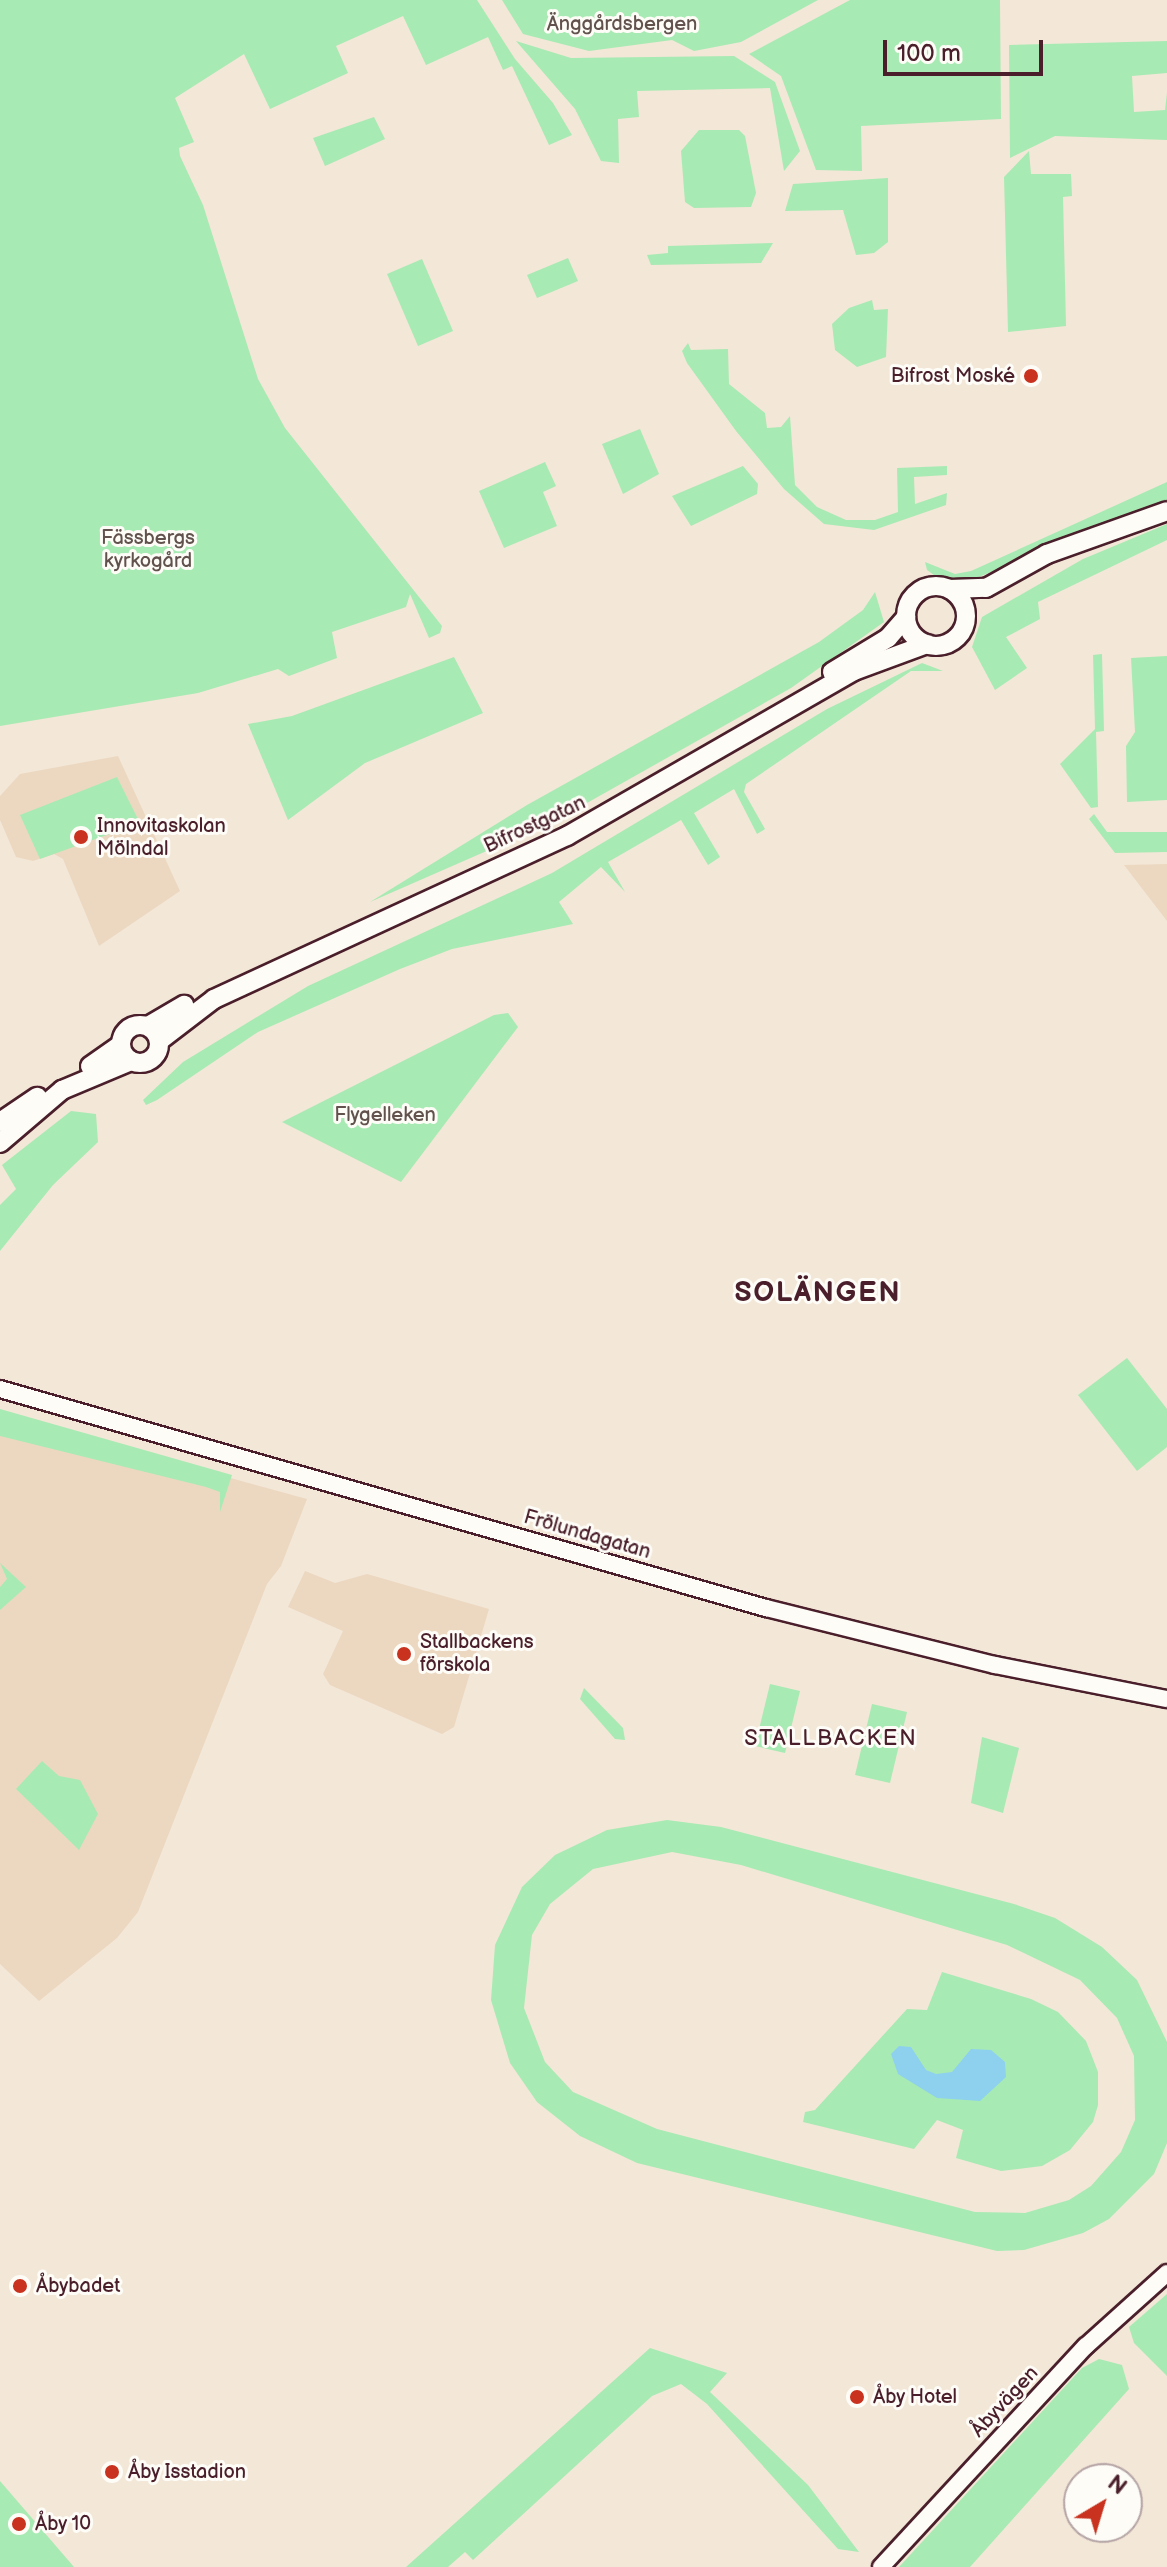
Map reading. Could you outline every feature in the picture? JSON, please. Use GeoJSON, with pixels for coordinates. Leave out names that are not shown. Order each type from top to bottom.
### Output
{"type":"FeatureCollection","features":[{"type":"Feature","properties":{"kind":"main road","name":"Bifrostgatan"},"geometry":{"type":"LineString","coordinates":[[153,1034],[244,972],[575,823],[888,638],[906,617],[919,591],[986,588],[1047,554],[1167,511]]}},
{"type":"Feature","properties":{"kind":"main road","name":"Bifrostgatan"},"geometry":{"type":"LineString","coordinates":[[126,1053],[130,1027],[153,1034],[214,999],[567,836],[854,671],[927,644],[950,642],[966,619],[988,598],[1082,543]]}},
{"type":"Feature","properties":{"kind":"main road"},"geometry":{"type":"LineString","coordinates":[[949,589],[963,604],[966,619]]}},
{"type":"Feature","properties":{"kind":"main road"},"geometry":{"type":"LineString","coordinates":[[906,617],[911,632],[927,644]]}},
{"type":"Feature","properties":{"kind":"main road","name":"Bifrostgatan"},"geometry":{"type":"LineString","coordinates":[[0,1122],[126,1053],[151,1059],[153,1034]]}},
{"type":"Feature","properties":{"kind":"main road","name":"Bifrostgatan"},"geometry":{"type":"LineString","coordinates":[[0,1143],[62,1090],[126,1053]]}},
{"type":"Feature","properties":{"kind":"street","name":"Frölundagatan"},"geometry":{"type":"LineString","coordinates":[[0,1389],[766,1608],[995,1665],[1167,1699]]}},
{"type":"Feature","properties":{"kind":"street","name":"Åbyvägen"},"geometry":{"type":"LineString","coordinates":[[881,2567],[1086,2346],[1167,2273]]}},
{"type":"Feature","properties":{"kind":"shaded area","name":"Innovitaskolan Mölndal"},"geometry":{"type":"Polygon","coordinates":[[[118,756],[180,891],[99,946],[63,859],[54,854],[33,861],[16,857],[0,820],[0,796],[20,774],[118,756]]]}},
{"type":"Feature","properties":{"kind":"shaded area"},"geometry":{"type":"Polygon","coordinates":[[[1167,864],[1167,921],[1124,865],[1167,864]]]}},
{"type":"Feature","properties":{"kind":"shaded area"},"geometry":{"type":"Polygon","coordinates":[[[0,1415],[307,1499],[281,1566],[267,1584],[138,1912],[117,1938],[39,2001],[0,1964],[0,1415]]]}},
{"type":"Feature","properties":{"kind":"shaded area","name":"Stallbackens förskola"},"geometry":{"type":"Polygon","coordinates":[[[305,1571],[335,1583],[367,1574],[489,1609],[454,1727],[442,1734],[330,1685],[323,1674],[343,1631],[288,1607],[305,1571]]]}},
{"type":"Feature","properties":{"kind":"green space","name":"Fässbergs kyrkogård"},"geometry":{"type":"Polygon","coordinates":[[[0,0],[477,0],[515,59],[553,103],[572,135],[549,145],[512,66],[503,70],[488,37],[426,65],[403,16],[336,46],[348,73],[270,109],[244,54],[175,98],[194,142],[179,148],[180,156],[203,205],[258,379],[285,428],[442,626],[440,633],[429,638],[410,594],[406,607],[332,632],[337,658],[289,676],[278,669],[198,693],[0,726],[0,0]]]}},
{"type":"Feature","properties":{"kind":"green space","name":"Änggårdsbergen"},"geometry":{"type":"Polygon","coordinates":[[[502,0],[818,0],[741,42],[694,51],[672,40],[589,51],[523,34],[502,0]]]}},
{"type":"Feature","properties":{"kind":"green space"},"geometry":{"type":"Polygon","coordinates":[[[850,0],[1000,0],[1001,119],[861,126],[862,171],[816,170],[781,76],[749,54],[850,0]]]}},
{"type":"Feature","properties":{"kind":"green space"},"geometry":{"type":"Polygon","coordinates":[[[516,41],[571,58],[734,56],[775,82],[800,151],[784,171],[770,88],[637,91],[639,117],[618,119],[619,163],[601,161],[575,109],[516,41]]]}},
{"type":"Feature","properties":{"kind":"green space"},"geometry":{"type":"Polygon","coordinates":[[[1167,41],[1167,73],[1132,76],[1134,112],[1165,110],[1167,93],[1167,140],[1055,136],[1010,158],[1009,45],[1167,41]]]}},
{"type":"Feature","properties":{"kind":"green space"},"geometry":{"type":"Polygon","coordinates":[[[374,117],[385,139],[325,166],[313,138],[374,117]]]}},
{"type":"Feature","properties":{"kind":"green space"},"geometry":{"type":"Polygon","coordinates":[[[699,130],[739,130],[745,136],[756,193],[751,207],[694,208],[685,202],[681,151],[699,130]]]}},
{"type":"Feature","properties":{"kind":"green space"},"geometry":{"type":"Polygon","coordinates":[[[1029,151],[1031,174],[1071,174],[1072,196],[1063,197],[1066,326],[1008,332],[1004,177],[1029,151]]]}},
{"type":"Feature","properties":{"kind":"green space"},"geometry":{"type":"Polygon","coordinates":[[[888,178],[888,242],[874,253],[856,255],[843,210],[785,211],[793,184],[888,178]]]}},
{"type":"Feature","properties":{"kind":"green space"},"geometry":{"type":"Polygon","coordinates":[[[773,243],[761,263],[651,265],[647,255],[668,253],[668,246],[773,243]]]}},
{"type":"Feature","properties":{"kind":"green space"},"geometry":{"type":"Polygon","coordinates":[[[568,258],[578,281],[537,298],[527,275],[568,258]]]}},
{"type":"Feature","properties":{"kind":"green space"},"geometry":{"type":"Polygon","coordinates":[[[422,259],[453,331],[418,346],[387,274],[422,259]]]}},
{"type":"Feature","properties":{"kind":"green space"},"geometry":{"type":"Polygon","coordinates":[[[872,300],[874,310],[888,309],[886,357],[857,367],[835,350],[832,324],[849,308],[872,300]]]}},
{"type":"Feature","properties":{"kind":"green space"},"geometry":{"type":"Polygon","coordinates":[[[688,343],[691,350],[728,349],[729,384],[765,413],[767,428],[781,427],[790,416],[795,485],[817,507],[846,520],[875,520],[898,512],[897,468],[947,466],[947,475],[914,477],[915,504],[947,493],[946,505],[874,530],[824,524],[784,489],[736,431],[687,363],[682,351],[688,343]]]}},
{"type":"Feature","properties":{"kind":"green space"},"geometry":{"type":"Polygon","coordinates":[[[640,429],[659,474],[623,494],[602,444],[640,429]]]}},
{"type":"Feature","properties":{"kind":"green space"},"geometry":{"type":"Polygon","coordinates":[[[545,462],[556,486],[543,492],[557,526],[504,548],[479,491],[545,462]]]}},
{"type":"Feature","properties":{"kind":"green space"},"geometry":{"type":"Polygon","coordinates":[[[743,466],[758,484],[757,494],[691,526],[672,496],[743,466]]]}},
{"type":"Feature","properties":{"kind":"green space"},"geometry":{"type":"Polygon","coordinates":[[[1167,482],[1167,500],[964,583],[945,583],[927,570],[925,562],[955,574],[971,571],[1167,482]]]}},
{"type":"Feature","properties":{"kind":"green space"},"geometry":{"type":"Polygon","coordinates":[[[1167,524],[1167,540],[1038,602],[1040,619],[1006,637],[1027,668],[995,690],[972,647],[982,617],[1083,559],[1167,524]]]}},
{"type":"Feature","properties":{"kind":"green space"},"geometry":{"type":"Polygon","coordinates":[[[875,592],[884,622],[791,688],[555,821],[370,902],[527,805],[819,642],[863,610],[875,592]]]}},
{"type":"Feature","properties":{"kind":"green space"},"geometry":{"type":"Polygon","coordinates":[[[1102,654],[1104,731],[1096,732],[1098,807],[1091,808],[1060,764],[1095,729],[1093,655],[1102,654]]]}},
{"type":"Feature","properties":{"kind":"green space"},"geometry":{"type":"Polygon","coordinates":[[[1167,656],[1167,800],[1127,802],[1126,746],[1135,732],[1131,658],[1167,656]]]}},
{"type":"Feature","properties":{"kind":"green space"},"geometry":{"type":"Polygon","coordinates":[[[454,657],[483,713],[365,763],[288,820],[248,724],[292,716],[454,657]]]}},
{"type":"Feature","properties":{"kind":"green space"},"geometry":{"type":"Polygon","coordinates":[[[922,663],[943,671],[911,671],[746,784],[744,792],[765,829],[757,834],[734,789],[694,813],[720,857],[708,865],[681,820],[608,862],[625,892],[601,867],[559,902],[573,924],[452,949],[400,969],[258,1032],[157,1100],[146,1105],[143,1100],[183,1062],[308,986],[552,873],[827,709],[922,663]]]}},
{"type":"Feature","properties":{"kind":"green space"},"geometry":{"type":"Polygon","coordinates":[[[117,777],[140,823],[40,859],[20,815],[117,777]]]}},
{"type":"Feature","properties":{"kind":"green space"},"geometry":{"type":"Polygon","coordinates":[[[1094,814],[1107,832],[1167,832],[1167,852],[1115,853],[1089,819],[1094,814]]]}},
{"type":"Feature","properties":{"kind":"green space","name":"Flygelleken"},"geometry":{"type":"Polygon","coordinates":[[[508,1013],[518,1027],[401,1182],[282,1122],[494,1015],[508,1013]]]}},
{"type":"Feature","properties":{"kind":"green space"},"geometry":{"type":"Polygon","coordinates":[[[71,1111],[96,1114],[98,1142],[53,1185],[0,1251],[0,1205],[16,1189],[2,1165],[71,1111]]]}},
{"type":"Feature","properties":{"kind":"green space"},"geometry":{"type":"Polygon","coordinates":[[[1127,1358],[1167,1409],[1167,1447],[1137,1471],[1078,1395],[1127,1358]]]}},
{"type":"Feature","properties":{"kind":"green space"},"geometry":{"type":"Polygon","coordinates":[[[0,1409],[232,1475],[220,1512],[220,1492],[206,1487],[0,1436],[0,1409]]]}},
{"type":"Feature","properties":{"kind":"green space"},"geometry":{"type":"Polygon","coordinates":[[[0,1563],[26,1587],[0,1610],[0,1587],[7,1579],[0,1563]]]}},
{"type":"Feature","properties":{"kind":"green space"},"geometry":{"type":"Polygon","coordinates":[[[770,1684],[800,1691],[785,1753],[755,1746],[770,1684]]]}},
{"type":"Feature","properties":{"kind":"green space"},"geometry":{"type":"Polygon","coordinates":[[[584,1688],[623,1728],[625,1740],[615,1739],[580,1699],[584,1688]]]}},
{"type":"Feature","properties":{"kind":"green space"},"geometry":{"type":"Polygon","coordinates":[[[872,1704],[907,1712],[890,1783],[855,1775],[872,1704]]]}},
{"type":"Feature","properties":{"kind":"green space"},"geometry":{"type":"Polygon","coordinates":[[[982,1737],[1019,1748],[1003,1813],[971,1803],[982,1737]]]}},
{"type":"Feature","properties":{"kind":"green space"},"geometry":{"type":"Polygon","coordinates":[[[42,1761],[59,1776],[80,1780],[98,1814],[79,1850],[16,1789],[42,1761]]]}},
{"type":"Feature","properties":{"kind":"green space"},"geometry":{"type":"Polygon","coordinates":[[[667,1820],[721,1827],[1014,1904],[1055,1918],[1102,1947],[1137,1980],[1167,2042],[1167,2143],[1154,2174],[1109,2219],[1083,2233],[1024,2250],[997,2251],[637,2163],[580,2136],[537,2102],[510,2063],[491,2000],[495,1945],[522,1887],[555,1855],[607,1830],[667,1820]],[[672,1852],[593,1869],[550,1904],[532,1935],[524,2008],[545,2062],[573,2092],[657,2129],[975,2212],[1025,2213],[1069,2200],[1091,2186],[1121,2152],[1135,2120],[1134,2056],[1117,2018],[1080,1980],[1007,1945],[741,1865],[672,1852]]]}},
{"type":"Feature","properties":{"kind":"green space"},"geometry":{"type":"Polygon","coordinates":[[[942,1972],[1031,1999],[1058,2012],[1086,2041],[1098,2072],[1098,2105],[1093,2122],[1070,2150],[1042,2166],[1001,2171],[956,2158],[963,2130],[937,2120],[914,2149],[803,2122],[805,2112],[815,2110],[907,2009],[927,2010],[942,1972]]]}},
{"type":"Feature","properties":{"kind":"green space"},"geometry":{"type":"Polygon","coordinates":[[[1167,2294],[1167,2376],[1134,2343],[1129,2327],[1167,2294]]]}},
{"type":"Feature","properties":{"kind":"green space"},"geometry":{"type":"Polygon","coordinates":[[[650,2348],[727,2373],[710,2392],[808,2485],[859,2552],[838,2549],[707,2404],[681,2384],[652,2396],[473,2560],[465,2552],[448,2567],[406,2567],[650,2348]]]}},
{"type":"Feature","properties":{"kind":"green space"},"geometry":{"type":"Polygon","coordinates":[[[1099,2359],[1122,2365],[1129,2389],[970,2567],[899,2567],[1082,2368],[1099,2359]]]}},
{"type":"Feature","properties":{"kind":"green space","name":"Åby 10"},"geometry":{"type":"Polygon","coordinates":[[[0,2481],[74,2567],[0,2567],[0,2481]]]}},
{"type":"Feature","properties":{"kind":"water"},"geometry":{"type":"Polygon","coordinates":[[[899,2046],[911,2047],[926,2070],[936,2074],[952,2072],[971,2049],[991,2050],[1005,2062],[1006,2077],[980,2101],[937,2098],[898,2074],[891,2054],[899,2046]]]}},
{"type":"Feature","properties":{"kind":"place","name":"Bifrost Moské"},"geometry":{"type":"Point","coordinates":[1031,376]}},
{"type":"Feature","properties":{"kind":"place","name":"Innovitaskolan Mölndal"},"geometry":{"type":"Point","coordinates":[81,837]}},
{"type":"Feature","properties":{"kind":"place","name":"Stallbackens förskola"},"geometry":{"type":"Point","coordinates":[404,1654]}},
{"type":"Feature","properties":{"kind":"place","name":"Åbybadet"},"geometry":{"type":"Point","coordinates":[20,2286]}},
{"type":"Feature","properties":{"kind":"place","name":"Åby Hotel"},"geometry":{"type":"Point","coordinates":[857,2397]}},
{"type":"Feature","properties":{"kind":"place","name":"Åby Isstadion"},"geometry":{"type":"Point","coordinates":[112,2472]}},
{"type":"Feature","properties":{"kind":"place","name":"Åby 10"},"geometry":{"type":"Point","coordinates":[19,2524]}},
{"type":"Feature","properties":{"kind":"district","name":"SOLÄNGEN"},"geometry":{"type":"Point","coordinates":[818,1293]}},
{"type":"Feature","properties":{"kind":"district","name":"STALLBACKEN"},"geometry":{"type":"Point","coordinates":[831,1739]}}]}
